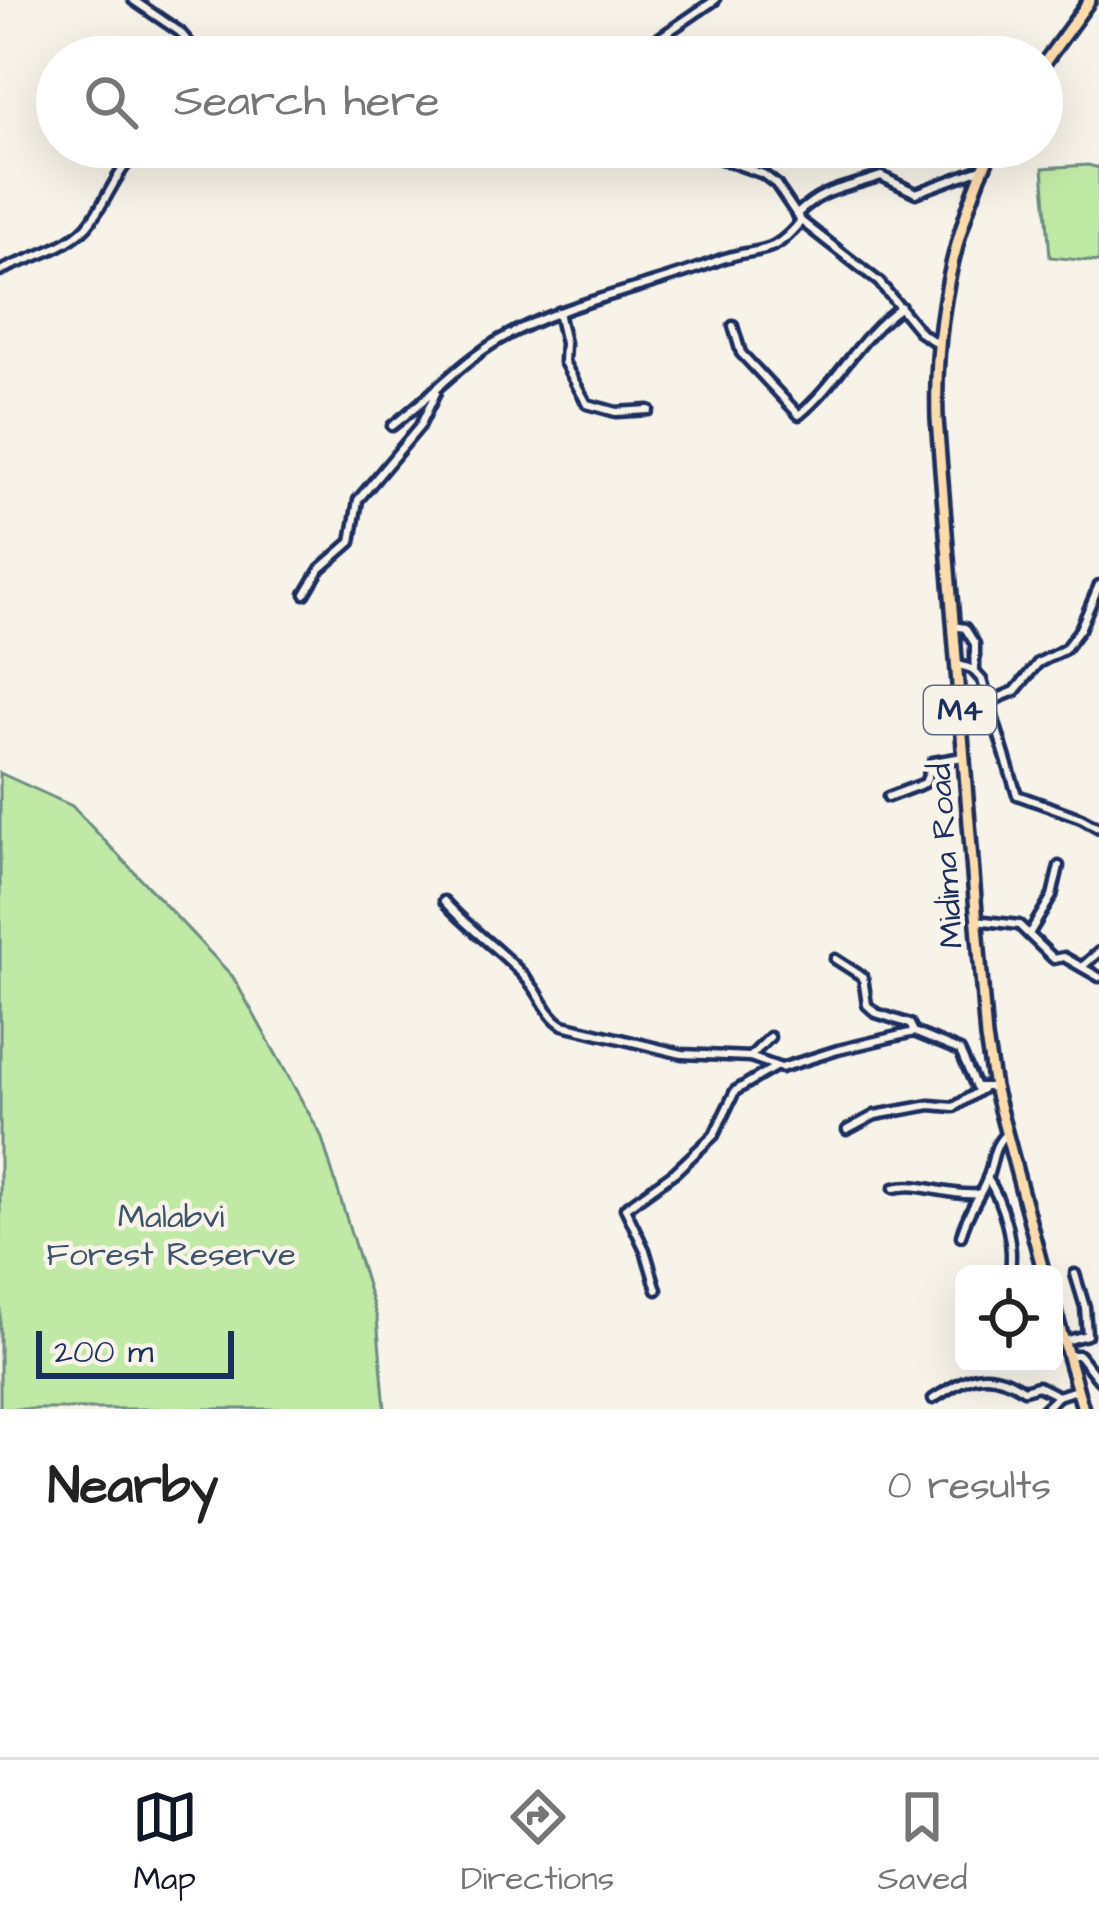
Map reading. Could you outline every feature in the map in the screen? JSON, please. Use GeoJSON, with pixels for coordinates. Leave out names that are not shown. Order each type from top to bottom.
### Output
{"type":"FeatureCollection","features":[{"type":"Feature","properties":{"kind":"main road"},"geometry":{"type":"LineString","coordinates":[[1063,37],[1090,0]]}},
{"type":"Feature","properties":{"kind":"main road","name":"Midima Road"},"geometry":{"type":"LineString","coordinates":[[984,168],[954,248],[938,344],[938,419],[988,1088],[1007,1133],[1042,1265]]}},
{"type":"Feature","properties":{"kind":"main road"},"geometry":{"type":"LineString","coordinates":[[1063,1338],[1083,1409]]}},
{"type":"Feature","properties":{"kind":"street"},"geometry":{"type":"LineString","coordinates":[[133,0],[181,36]]}},
{"type":"Feature","properties":{"kind":"street"},"geometry":{"type":"LineString","coordinates":[[663,36],[715,0]]}},
{"type":"Feature","properties":{"kind":"street"},"geometry":{"type":"LineString","coordinates":[[0,271],[82,231],[100,210],[121,168]]}},
{"type":"Feature","properties":{"kind":"street"},"geometry":{"type":"LineString","coordinates":[[744,168],[768,177],[799,218],[879,282],[921,333],[938,344]]}},
{"type":"Feature","properties":{"kind":"street"},"geometry":{"type":"LineString","coordinates":[[392,426],[496,342],[558,312],[620,290],[659,283],[724,257],[774,249],[819,194],[881,176],[921,192],[984,168]]}},
{"type":"Feature","properties":{"kind":"street"},"geometry":{"type":"LineString","coordinates":[[733,326],[741,353],[799,415],[867,335],[901,307]]}},
{"type":"Feature","properties":{"kind":"street"},"geometry":{"type":"LineString","coordinates":[[558,312],[566,343],[564,362],[587,404],[616,412],[649,410]]}},
{"type":"Feature","properties":{"kind":"street"},"geometry":{"type":"LineString","coordinates":[[305,594],[320,569],[351,542],[358,500],[420,426],[436,389]]}},
{"type":"Feature","properties":{"kind":"street"},"geometry":{"type":"LineString","coordinates":[[991,700],[1015,691],[1038,663],[1070,643],[1099,585]]}},
{"type":"Feature","properties":{"kind":"street"},"geometry":{"type":"LineString","coordinates":[[953,626],[965,628],[974,639],[974,671],[991,700],[1017,795],[1099,828]]}},
{"type":"Feature","properties":{"kind":"street"},"geometry":{"type":"LineString","coordinates":[[956,664],[974,671]]}},
{"type":"Feature","properties":{"kind":"street"},"geometry":{"type":"LineString","coordinates":[[888,797],[925,783],[933,762],[963,757]]}},
{"type":"Feature","properties":{"kind":"street"},"geometry":{"type":"LineString","coordinates":[[1029,934],[1052,896],[1060,866]]}},
{"type":"Feature","properties":{"kind":"street"},"geometry":{"type":"LineString","coordinates":[[444,901],[468,927],[508,956],[556,1022],[682,1054],[750,1057],[788,1068],[838,1049],[914,1032],[956,1048],[973,1083],[988,1088]]}},
{"type":"Feature","properties":{"kind":"street"},"geometry":{"type":"LineString","coordinates":[[976,920],[1019,925],[1054,958],[1084,965],[1099,977]]}},
{"type":"Feature","properties":{"kind":"street"},"geometry":{"type":"LineString","coordinates":[[1084,965],[1099,952]]}},
{"type":"Feature","properties":{"kind":"street"},"geometry":{"type":"LineString","coordinates":[[835,958],[863,977],[867,1005],[876,1013],[910,1024],[914,1032]]}},
{"type":"Feature","properties":{"kind":"street"},"geometry":{"type":"LineString","coordinates":[[750,1057],[770,1036]]}},
{"type":"Feature","properties":{"kind":"street"},"geometry":{"type":"LineString","coordinates":[[658,1290],[625,1208],[675,1172],[714,1135],[735,1091],[775,1067]]}},
{"type":"Feature","properties":{"kind":"street"},"geometry":{"type":"LineString","coordinates":[[847,1130],[875,1115],[930,1105],[954,1107],[988,1088]]}},
{"type":"Feature","properties":{"kind":"street"},"geometry":{"type":"LineString","coordinates":[[961,1236],[987,1178],[994,1149],[1007,1133]]}},
{"type":"Feature","properties":{"kind":"street"},"geometry":{"type":"LineString","coordinates":[[987,1178],[1009,1239],[1009,1265]]}},
{"type":"Feature","properties":{"kind":"street"},"geometry":{"type":"LineString","coordinates":[[894,1188],[910,1185],[935,1193],[977,1194]]}},
{"type":"Feature","properties":{"kind":"street"},"geometry":{"type":"LineString","coordinates":[[1064,1341],[1087,1335],[1076,1274]]}},
{"type":"Feature","properties":{"kind":"street"},"geometry":{"type":"LineString","coordinates":[[1068,1355],[1078,1354],[1099,1380]]}},
{"type":"Feature","properties":{"kind":"street"},"geometry":{"type":"LineString","coordinates":[[933,1399],[972,1375],[1005,1379],[1024,1390],[1038,1386],[1058,1396]]}},
{"type":"Feature","properties":{"kind":"street"},"geometry":{"type":"LineString","coordinates":[[1044,1409],[1058,1396],[1077,1389]]}},
{"type":"Feature","properties":{"kind":"green space"},"geometry":{"type":"Polygon","coordinates":[[[1043,168],[1099,168],[1099,262],[1050,257],[1043,168]]]}},
{"type":"Feature","properties":{"kind":"green space","name":"Malabvi Forest Reserve"},"geometry":{"type":"Polygon","coordinates":[[[0,773],[72,806],[233,977],[321,1135],[377,1318],[385,1409],[0,1409],[0,773]]]}}]}
